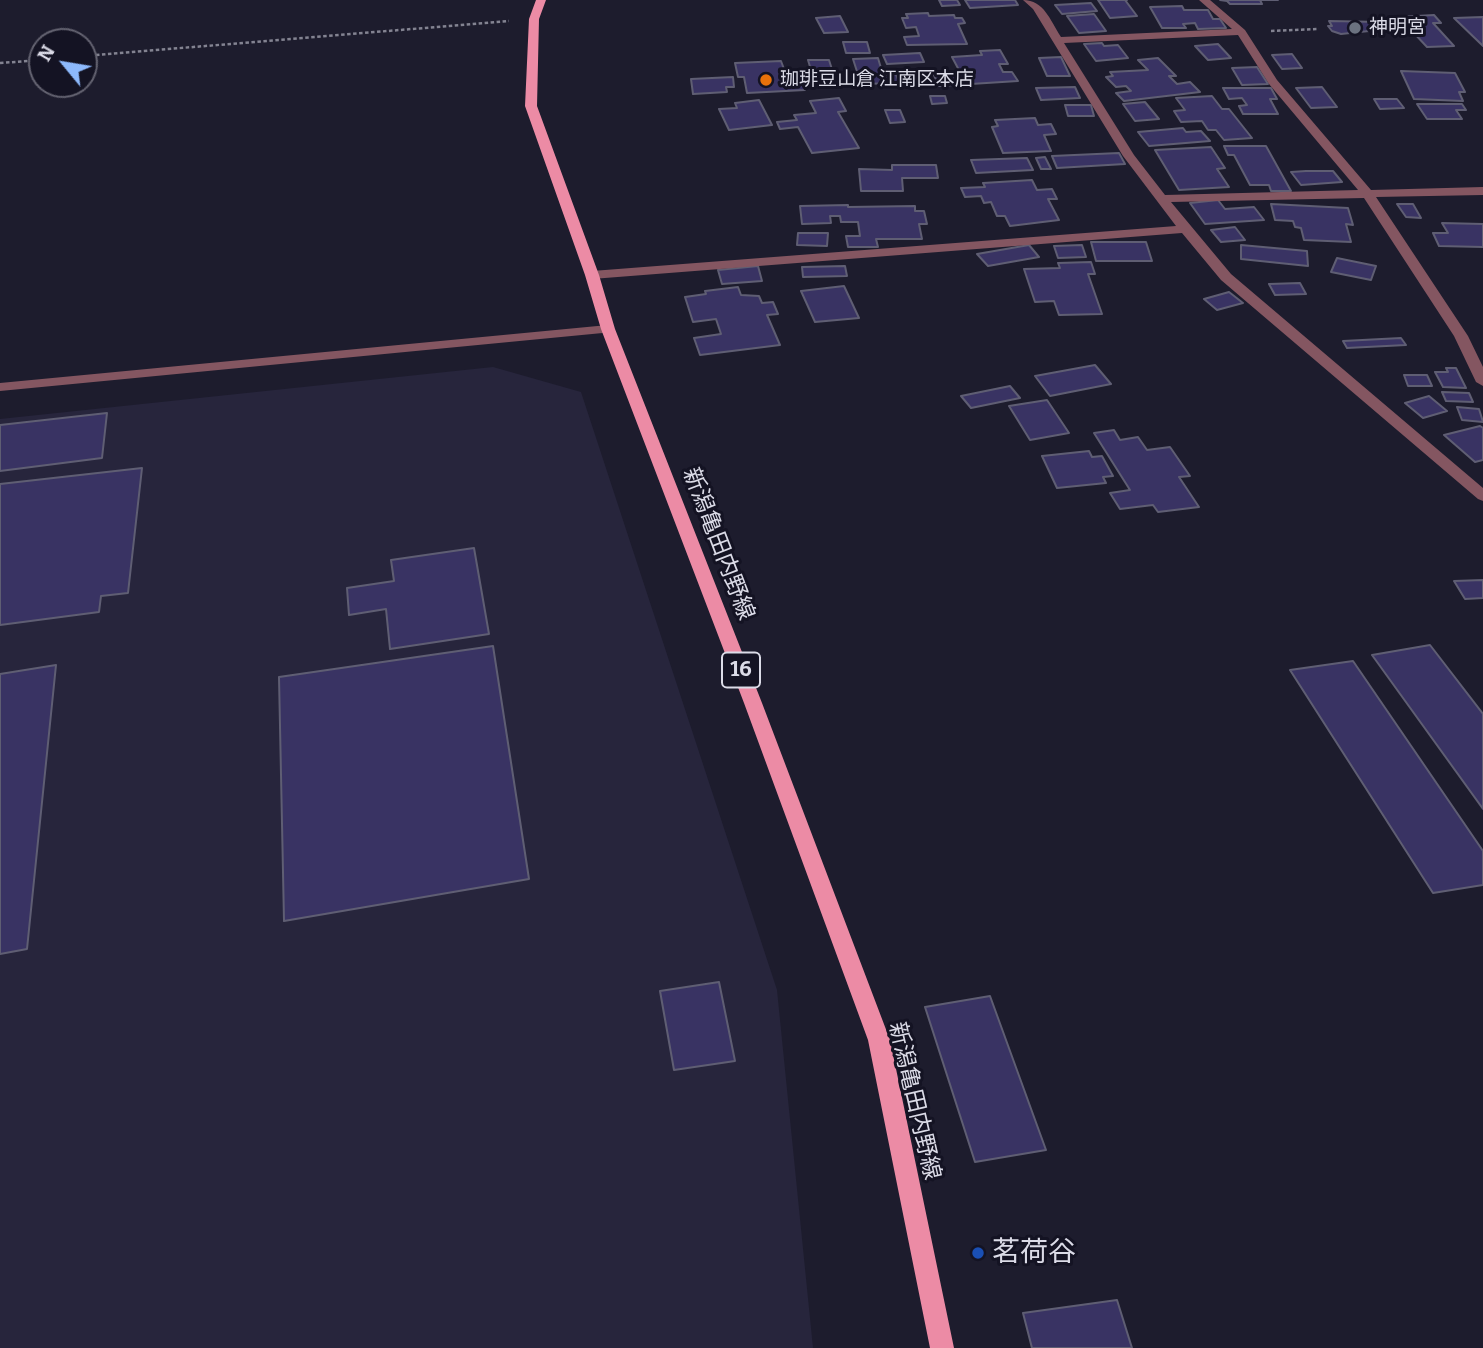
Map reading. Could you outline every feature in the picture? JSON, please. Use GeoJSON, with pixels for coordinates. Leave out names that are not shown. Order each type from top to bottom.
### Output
{"type":"FeatureCollection","features":[{"type":"Feature","properties":{"kind":"main road","name":"新潟亀田内野線"},"geometry":{"type":"LineString","coordinates":[[541,0],[534,19],[531,106],[593,275],[608,329],[748,690],[879,1041],[942,1348]]}},
{"type":"Feature","properties":{"kind":"street"},"geometry":{"type":"LineString","coordinates":[[1028,0],[1037,7],[1129,156],[1226,277],[1483,496]]}},
{"type":"Feature","properties":{"kind":"street"},"geometry":{"type":"LineString","coordinates":[[1204,0],[1241,32],[1273,82],[1368,194],[1461,336],[1483,382]]}},
{"type":"Feature","properties":{"kind":"street"},"geometry":{"type":"LineString","coordinates":[[1058,40],[1241,32]]}},
{"type":"Feature","properties":{"kind":"street"},"geometry":{"type":"LineString","coordinates":[[1161,199],[1483,191]]}},
{"type":"Feature","properties":{"kind":"street"},"geometry":{"type":"LineString","coordinates":[[593,275],[1185,229]]}},
{"type":"Feature","properties":{"kind":"street"},"geometry":{"type":"LineString","coordinates":[[0,387],[608,329]]}},
{"type":"Feature","properties":{"kind":"path"},"geometry":{"type":"LineString","coordinates":[[98,55],[534,19]]}},
{"type":"Feature","properties":{"kind":"path"},"geometry":{"type":"LineString","coordinates":[[1241,32],[1320,29]]}},
{"type":"Feature","properties":{"kind":"path"},"geometry":{"type":"LineString","coordinates":[[0,63],[28,61]]}},
{"type":"Feature","properties":{"kind":"shaded area"},"geometry":{"type":"Polygon","coordinates":[[[493,367],[581,392],[777,990],[813,1348],[0,1348],[0,419],[493,367]]]}},
{"type":"Feature","properties":{"kind":"building"},"geometry":{"type":"Polygon","coordinates":[[[939,0],[957,0],[960,5],[942,6],[939,0]]]}},
{"type":"Feature","properties":{"kind":"building"},"geometry":{"type":"Polygon","coordinates":[[[965,0],[1015,0],[1018,5],[970,8],[965,0]]]}},
{"type":"Feature","properties":{"kind":"building"},"geometry":{"type":"Polygon","coordinates":[[[1098,0],[1125,0],[1137,16],[1110,18],[1098,0]]]}},
{"type":"Feature","properties":{"kind":"building"},"geometry":{"type":"Polygon","coordinates":[[[1220,0],[1260,0],[1262,4],[1230,4],[1220,0]]]}},
{"type":"Feature","properties":{"kind":"building"},"geometry":{"type":"Polygon","coordinates":[[[1091,3],[1097,11],[1062,14],[1055,5],[1091,3]]]}},
{"type":"Feature","properties":{"kind":"building"},"geometry":{"type":"Polygon","coordinates":[[[1182,6],[1184,10],[1208,10],[1213,19],[1220,19],[1226,28],[1198,29],[1195,23],[1183,24],[1186,28],[1162,28],[1150,7],[1182,6]]]}},
{"type":"Feature","properties":{"kind":"building"},"geometry":{"type":"Polygon","coordinates":[[[928,13],[929,16],[954,15],[955,18],[962,18],[965,23],[958,24],[967,44],[907,45],[904,37],[919,36],[916,27],[906,28],[902,18],[908,18],[906,14],[928,13]]]}},
{"type":"Feature","properties":{"kind":"building"},"geometry":{"type":"Polygon","coordinates":[[[1094,14],[1106,31],[1079,33],[1067,16],[1094,14]]]}},
{"type":"Feature","properties":{"kind":"building"},"geometry":{"type":"Polygon","coordinates":[[[1434,15],[1441,23],[1433,23],[1454,46],[1427,47],[1399,17],[1434,15]]]}},
{"type":"Feature","properties":{"kind":"building"},"geometry":{"type":"Polygon","coordinates":[[[840,16],[848,32],[824,33],[816,18],[840,16]]]}},
{"type":"Feature","properties":{"kind":"building"},"geometry":{"type":"Polygon","coordinates":[[[1483,17],[1483,46],[1454,18],[1483,17]]]}},
{"type":"Feature","properties":{"kind":"building"},"geometry":{"type":"Polygon","coordinates":[[[1329,21],[1382,22],[1388,29],[1341,34],[1332,31],[1328,26],[1332,26],[1329,21]]]}},
{"type":"Feature","properties":{"kind":"building"},"geometry":{"type":"Polygon","coordinates":[[[843,42],[867,42],[870,53],[846,53],[843,42]]]}},
{"type":"Feature","properties":{"kind":"building"},"geometry":{"type":"Polygon","coordinates":[[[1102,43],[1104,46],[1118,45],[1128,58],[1096,61],[1084,44],[1102,43]]]}},
{"type":"Feature","properties":{"kind":"building"},"geometry":{"type":"Polygon","coordinates":[[[1218,44],[1231,58],[1208,60],[1195,46],[1218,44]]]}},
{"type":"Feature","properties":{"kind":"building"},"geometry":{"type":"Polygon","coordinates":[[[1000,50],[1008,64],[999,64],[1003,72],[1012,72],[1018,81],[939,86],[933,73],[960,72],[952,57],[982,55],[980,51],[1000,50]]]}},
{"type":"Feature","properties":{"kind":"building"},"geometry":{"type":"Polygon","coordinates":[[[920,53],[924,62],[887,64],[883,55],[920,53]]]}},
{"type":"Feature","properties":{"kind":"building"},"geometry":{"type":"Polygon","coordinates":[[[1292,54],[1302,68],[1282,69],[1272,55],[1292,54]]]}},
{"type":"Feature","properties":{"kind":"building"},"geometry":{"type":"Polygon","coordinates":[[[1061,57],[1070,76],[1047,76],[1039,58],[1061,57]]]}},
{"type":"Feature","properties":{"kind":"building"},"geometry":{"type":"Polygon","coordinates":[[[878,58],[883,75],[896,74],[899,83],[861,84],[853,59],[878,58]]]}},
{"type":"Feature","properties":{"kind":"building"},"geometry":{"type":"Polygon","coordinates":[[[1158,58],[1176,76],[1169,76],[1177,84],[1190,82],[1200,92],[1124,101],[1116,93],[1131,91],[1126,86],[1116,87],[1106,77],[1113,76],[1110,72],[1148,70],[1138,60],[1158,58]]]}},
{"type":"Feature","properties":{"kind":"building"},"geometry":{"type":"Polygon","coordinates":[[[808,60],[829,60],[835,79],[814,80],[808,60]]]}},
{"type":"Feature","properties":{"kind":"building"},"geometry":{"type":"Polygon","coordinates":[[[781,61],[784,69],[791,69],[793,77],[786,77],[787,82],[803,82],[805,90],[747,93],[744,77],[738,77],[735,63],[781,61]]]}},
{"type":"Feature","properties":{"kind":"building"},"geometry":{"type":"Polygon","coordinates":[[[1257,67],[1268,84],[1242,85],[1232,68],[1257,67]]]}},
{"type":"Feature","properties":{"kind":"building"},"geometry":{"type":"Polygon","coordinates":[[[1401,71],[1455,73],[1465,92],[1459,92],[1463,101],[1414,99],[1401,71]]]}},
{"type":"Feature","properties":{"kind":"building"},"geometry":{"type":"Polygon","coordinates":[[[733,77],[734,87],[726,87],[727,92],[693,94],[691,79],[733,77]]]}},
{"type":"Feature","properties":{"kind":"building"},"geometry":{"type":"Polygon","coordinates":[[[1075,87],[1080,98],[1041,100],[1036,88],[1075,87]]]}},
{"type":"Feature","properties":{"kind":"building"},"geometry":{"type":"Polygon","coordinates":[[[1322,87],[1337,107],[1311,108],[1296,88],[1322,87]]]}},
{"type":"Feature","properties":{"kind":"building"},"geometry":{"type":"Polygon","coordinates":[[[1223,88],[1271,88],[1277,99],[1270,99],[1278,114],[1243,114],[1239,106],[1247,105],[1242,98],[1229,99],[1223,88]]]}},
{"type":"Feature","properties":{"kind":"building"},"geometry":{"type":"Polygon","coordinates":[[[930,96],[945,96],[947,103],[932,104],[930,96]]]}},
{"type":"Feature","properties":{"kind":"building"},"geometry":{"type":"Polygon","coordinates":[[[1212,96],[1222,109],[1229,109],[1252,138],[1224,140],[1216,130],[1208,130],[1202,121],[1181,122],[1174,111],[1185,110],[1176,98],[1212,96]]]}},
{"type":"Feature","properties":{"kind":"building"},"geometry":{"type":"Polygon","coordinates":[[[839,98],[846,111],[838,112],[859,148],[812,153],[798,127],[780,129],[777,122],[797,120],[794,115],[816,113],[810,101],[839,98]]]}},
{"type":"Feature","properties":{"kind":"building"},"geometry":{"type":"Polygon","coordinates":[[[1374,99],[1397,99],[1404,108],[1380,109],[1374,99]]]}},
{"type":"Feature","properties":{"kind":"building"},"geometry":{"type":"Polygon","coordinates":[[[759,100],[772,125],[729,130],[719,109],[737,108],[735,103],[759,100]]]}},
{"type":"Feature","properties":{"kind":"building"},"geometry":{"type":"Polygon","coordinates":[[[1145,102],[1159,119],[1135,121],[1123,104],[1145,102]]]}},
{"type":"Feature","properties":{"kind":"building"},"geometry":{"type":"Polygon","coordinates":[[[1417,104],[1462,104],[1466,110],[1456,110],[1462,119],[1427,119],[1417,104]]]}},
{"type":"Feature","properties":{"kind":"building"},"geometry":{"type":"Polygon","coordinates":[[[1065,105],[1091,105],[1094,116],[1068,116],[1065,105]]]}},
{"type":"Feature","properties":{"kind":"building"},"geometry":{"type":"Polygon","coordinates":[[[885,110],[900,110],[905,122],[890,123],[885,110]]]}},
{"type":"Feature","properties":{"kind":"building"},"geometry":{"type":"Polygon","coordinates":[[[1035,118],[1038,125],[1051,124],[1056,134],[1044,135],[1051,151],[1003,153],[992,127],[998,126],[995,120],[1035,118]]]}},
{"type":"Feature","properties":{"kind":"building"},"geometry":{"type":"Polygon","coordinates":[[[1183,128],[1186,132],[1201,131],[1210,141],[1149,146],[1138,132],[1183,128]]]}},
{"type":"Feature","properties":{"kind":"building"},"geometry":{"type":"Polygon","coordinates":[[[1224,146],[1266,146],[1291,191],[1271,191],[1269,185],[1250,185],[1234,155],[1228,155],[1224,146]]]}},
{"type":"Feature","properties":{"kind":"building"},"geometry":{"type":"Polygon","coordinates":[[[1211,147],[1225,168],[1217,169],[1229,187],[1179,190],[1155,150],[1211,147]]]}},
{"type":"Feature","properties":{"kind":"building"},"geometry":{"type":"Polygon","coordinates":[[[1119,153],[1125,164],[1057,168],[1052,156],[1119,153]]]}},
{"type":"Feature","properties":{"kind":"building"},"geometry":{"type":"Polygon","coordinates":[[[1045,157],[1051,169],[1041,169],[1036,158],[1045,157]]]}},
{"type":"Feature","properties":{"kind":"building"},"geometry":{"type":"Polygon","coordinates":[[[1027,158],[1033,170],[976,173],[971,160],[1027,158]]]}},
{"type":"Feature","properties":{"kind":"building"},"geometry":{"type":"Polygon","coordinates":[[[892,165],[936,165],[938,178],[902,178],[903,191],[861,191],[859,169],[892,170],[892,165]]]}},
{"type":"Feature","properties":{"kind":"building"},"geometry":{"type":"Polygon","coordinates":[[[1333,171],[1342,182],[1301,185],[1291,172],[1333,171]]]}},
{"type":"Feature","properties":{"kind":"building"},"geometry":{"type":"Polygon","coordinates":[[[1032,180],[1037,190],[1052,189],[1057,199],[1048,199],[1059,220],[1010,226],[1005,216],[997,216],[991,202],[984,203],[981,196],[965,197],[961,188],[985,187],[983,183],[1032,180]]]}},
{"type":"Feature","properties":{"kind":"building"},"geometry":{"type":"Polygon","coordinates":[[[1218,200],[1225,209],[1254,207],[1264,220],[1205,224],[1190,203],[1218,200]]]}},
{"type":"Feature","properties":{"kind":"building"},"geometry":{"type":"Polygon","coordinates":[[[1271,204],[1348,208],[1353,225],[1346,224],[1351,242],[1304,240],[1301,228],[1295,227],[1293,221],[1275,220],[1271,204]]]}},
{"type":"Feature","properties":{"kind":"building"},"geometry":{"type":"Polygon","coordinates":[[[1397,204],[1413,204],[1421,218],[1406,217],[1397,204]]]}},
{"type":"Feature","properties":{"kind":"building"},"geometry":{"type":"Polygon","coordinates":[[[800,206],[915,206],[915,211],[924,211],[927,224],[919,224],[922,239],[876,239],[878,247],[848,247],[846,236],[860,236],[858,222],[841,222],[840,216],[830,216],[831,223],[802,224],[800,206]]]}},
{"type":"Feature","properties":{"kind":"building"},"geometry":{"type":"Polygon","coordinates":[[[1442,223],[1483,224],[1483,247],[1439,246],[1433,233],[1448,233],[1442,223]]]}},
{"type":"Feature","properties":{"kind":"building"},"geometry":{"type":"Polygon","coordinates":[[[1235,227],[1245,240],[1221,242],[1211,230],[1235,227]]]}},
{"type":"Feature","properties":{"kind":"building"},"geometry":{"type":"Polygon","coordinates":[[[798,233],[828,233],[827,246],[797,245],[798,233]]]}},
{"type":"Feature","properties":{"kind":"building"},"geometry":{"type":"Polygon","coordinates":[[[1091,242],[1146,242],[1152,261],[1096,261],[1091,242]]]}},
{"type":"Feature","properties":{"kind":"building"},"geometry":{"type":"Polygon","coordinates":[[[1029,245],[1039,257],[988,266],[977,254],[1029,245]]]}},
{"type":"Feature","properties":{"kind":"building"},"geometry":{"type":"Polygon","coordinates":[[[1082,245],[1086,257],[1058,258],[1054,246],[1082,245]]]}},
{"type":"Feature","properties":{"kind":"building"},"geometry":{"type":"Polygon","coordinates":[[[1241,245],[1307,251],[1308,266],[1241,259],[1241,245]]]}},
{"type":"Feature","properties":{"kind":"building"},"geometry":{"type":"Polygon","coordinates":[[[1337,258],[1376,266],[1371,280],[1331,272],[1337,258]]]}},
{"type":"Feature","properties":{"kind":"building"},"geometry":{"type":"Polygon","coordinates":[[[1091,262],[1095,274],[1088,274],[1102,314],[1059,315],[1054,301],[1035,302],[1024,269],[1060,268],[1058,263],[1091,262]]]}},
{"type":"Feature","properties":{"kind":"building"},"geometry":{"type":"Polygon","coordinates":[[[758,266],[762,281],[722,284],[718,270],[758,266]]]}},
{"type":"Feature","properties":{"kind":"building"},"geometry":{"type":"Polygon","coordinates":[[[845,266],[847,276],[803,277],[802,267],[845,266]]]}},
{"type":"Feature","properties":{"kind":"building"},"geometry":{"type":"Polygon","coordinates":[[[1300,283],[1306,294],[1275,295],[1269,284],[1300,283]]]}},
{"type":"Feature","properties":{"kind":"building"},"geometry":{"type":"Polygon","coordinates":[[[844,286],[859,318],[815,322],[801,291],[844,286]]]}},
{"type":"Feature","properties":{"kind":"building"},"geometry":{"type":"Polygon","coordinates":[[[738,287],[741,295],[759,296],[762,303],[773,302],[778,314],[767,315],[780,345],[700,355],[694,338],[721,334],[716,319],[693,322],[685,297],[706,294],[705,291],[738,287]]]}},
{"type":"Feature","properties":{"kind":"building"},"geometry":{"type":"Polygon","coordinates":[[[1229,292],[1243,303],[1217,310],[1204,299],[1229,292]]]}},
{"type":"Feature","properties":{"kind":"building"},"geometry":{"type":"Polygon","coordinates":[[[1401,338],[1406,345],[1347,348],[1343,341],[1401,338]]]}},
{"type":"Feature","properties":{"kind":"building"},"geometry":{"type":"Polygon","coordinates":[[[1095,365],[1111,384],[1050,396],[1035,376],[1095,365]]]}},
{"type":"Feature","properties":{"kind":"building"},"geometry":{"type":"Polygon","coordinates":[[[1446,368],[1456,368],[1466,388],[1443,387],[1435,372],[1448,372],[1446,368]]]}},
{"type":"Feature","properties":{"kind":"building"},"geometry":{"type":"Polygon","coordinates":[[[1404,375],[1427,375],[1432,386],[1408,386],[1404,375]]]}},
{"type":"Feature","properties":{"kind":"building"},"geometry":{"type":"Polygon","coordinates":[[[1010,386],[1020,398],[971,408],[961,396],[1010,386]]]}},
{"type":"Feature","properties":{"kind":"building"},"geometry":{"type":"Polygon","coordinates":[[[1442,392],[1469,393],[1473,402],[1446,401],[1442,392]]]}},
{"type":"Feature","properties":{"kind":"building"},"geometry":{"type":"Polygon","coordinates":[[[1429,396],[1447,411],[1423,418],[1405,403],[1429,396]]]}},
{"type":"Feature","properties":{"kind":"building"},"geometry":{"type":"Polygon","coordinates":[[[1047,400],[1069,433],[1030,440],[1009,406],[1047,400]]]}},
{"type":"Feature","properties":{"kind":"building"},"geometry":{"type":"Polygon","coordinates":[[[1457,407],[1479,409],[1483,422],[1462,420],[1457,407]]]}},
{"type":"Feature","properties":{"kind":"building"},"geometry":{"type":"Polygon","coordinates":[[[107,413],[102,458],[0,471],[0,425],[107,413]]]}},
{"type":"Feature","properties":{"kind":"building"},"geometry":{"type":"Polygon","coordinates":[[[1480,426],[1483,428],[1483,460],[1475,462],[1444,435],[1480,426]]]}},
{"type":"Feature","properties":{"kind":"building"},"geometry":{"type":"Polygon","coordinates":[[[1114,430],[1120,440],[1138,437],[1147,450],[1170,447],[1190,476],[1179,477],[1199,507],[1158,512],[1153,505],[1120,509],[1110,493],[1130,490],[1094,433],[1114,430]]]}},
{"type":"Feature","properties":{"kind":"building"},"geometry":{"type":"Polygon","coordinates":[[[1089,451],[1092,457],[1102,456],[1113,476],[1103,477],[1106,483],[1057,488],[1042,456],[1089,451]]]}},
{"type":"Feature","properties":{"kind":"building"},"geometry":{"type":"Polygon","coordinates":[[[142,468],[128,593],[101,596],[99,612],[0,625],[0,484],[142,468]]]}},
{"type":"Feature","properties":{"kind":"building"},"geometry":{"type":"Polygon","coordinates":[[[474,548],[489,634],[390,649],[386,609],[349,615],[347,588],[394,581],[391,560],[474,548]]]}},
{"type":"Feature","properties":{"kind":"building"},"geometry":{"type":"Polygon","coordinates":[[[1483,580],[1483,598],[1465,599],[1454,581],[1483,580]]]}},
{"type":"Feature","properties":{"kind":"building"},"geometry":{"type":"Polygon","coordinates":[[[1430,645],[1483,714],[1483,809],[1372,655],[1430,645]]]}},
{"type":"Feature","properties":{"kind":"building"},"geometry":{"type":"Polygon","coordinates":[[[493,646],[529,879],[284,921],[279,677],[493,646]]]}},
{"type":"Feature","properties":{"kind":"building"},"geometry":{"type":"Polygon","coordinates":[[[1353,661],[1483,851],[1483,885],[1433,893],[1290,670],[1353,661]]]}},
{"type":"Feature","properties":{"kind":"building"},"geometry":{"type":"Polygon","coordinates":[[[56,665],[27,949],[0,954],[0,674],[56,665]]]}},
{"type":"Feature","properties":{"kind":"building"},"geometry":{"type":"Polygon","coordinates":[[[719,982],[735,1061],[674,1070],[660,991],[719,982]]]}},
{"type":"Feature","properties":{"kind":"building"},"geometry":{"type":"Polygon","coordinates":[[[990,996],[1046,1150],[975,1162],[925,1007],[990,996]]]}},
{"type":"Feature","properties":{"kind":"building"},"geometry":{"type":"Polygon","coordinates":[[[1117,1300],[1132,1348],[1032,1348],[1023,1313],[1117,1300]]]}},
{"type":"Feature","properties":{"kind":"place","name":"神明宮"},"geometry":{"type":"Point","coordinates":[1355,28]}},
{"type":"Feature","properties":{"kind":"place","name":"珈琲豆山倉 江南区本店"},"geometry":{"type":"Point","coordinates":[766,80]}},
{"type":"Feature","properties":{"kind":"place","name":"茗荷谷"},"geometry":{"type":"Point","coordinates":[978,1253]}}]}
